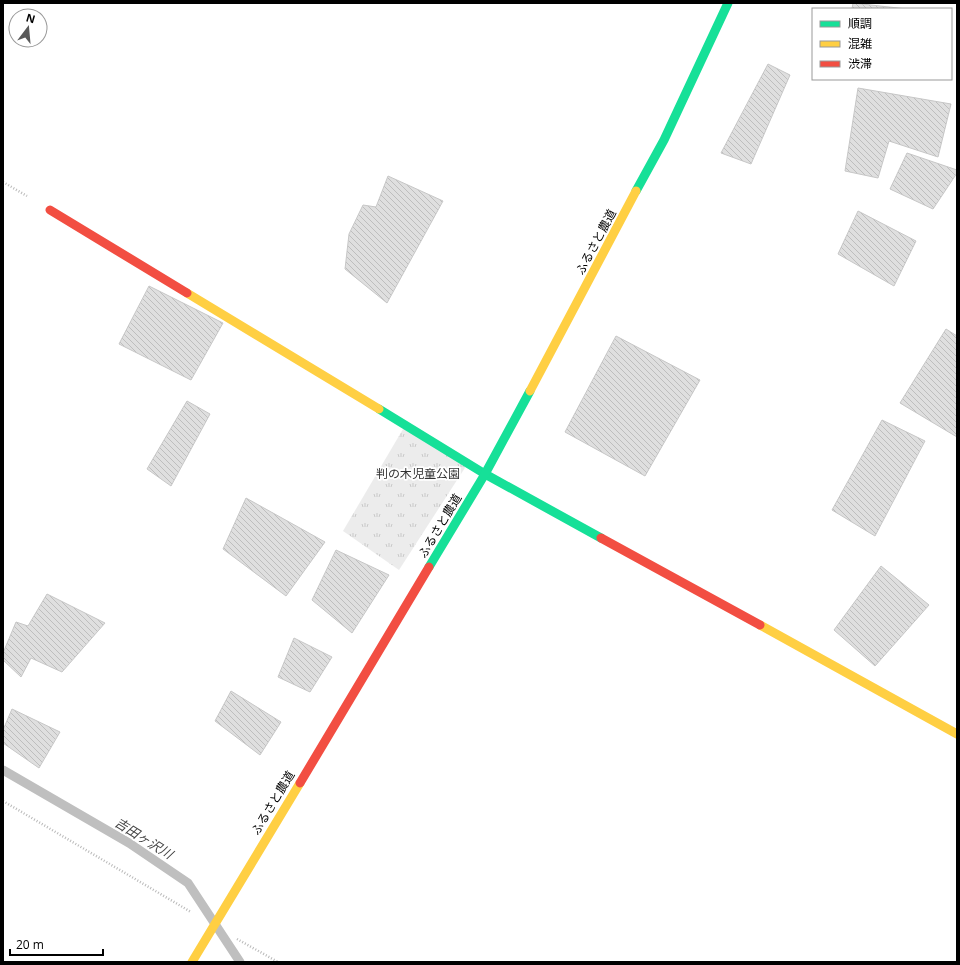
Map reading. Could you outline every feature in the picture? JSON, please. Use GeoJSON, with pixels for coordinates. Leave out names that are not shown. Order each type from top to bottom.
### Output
{"type":"FeatureCollection","features":[{"type":"Feature","properties":{"kind":"street","name":"ふるさと農道"},"geometry":{"type":"LineString","coordinates":[[192,962],[485,474],[664,140],[728,3]]}},
{"type":"Feature","properties":{"kind":"street"},"geometry":{"type":"LineString","coordinates":[[50,210],[485,474],[957,734]]}},
{"type":"Feature","properties":{"kind":"path"},"geometry":{"type":"LineString","coordinates":[[3,801],[278,962]]}},
{"type":"Feature","properties":{"kind":"green space","name":"判の木児童公園"},"geometry":{"type":"Polygon","coordinates":[[[406,424],[470,460],[399,570],[343,531],[406,424]]]}},
{"type":"Feature","properties":{"kind":"building"},"geometry":{"type":"Polygon","coordinates":[[[853,3],[898,8],[852,8],[853,3]]]}},
{"type":"Feature","properties":{"kind":"building"},"geometry":{"type":"Polygon","coordinates":[[[768,64],[790,75],[751,164],[721,153],[768,64]]]}},
{"type":"Feature","properties":{"kind":"building"},"geometry":{"type":"Polygon","coordinates":[[[858,88],[951,104],[938,157],[889,141],[878,178],[845,171],[858,88]]]}},
{"type":"Feature","properties":{"kind":"building"},"geometry":{"type":"Polygon","coordinates":[[[907,153],[957,170],[957,173],[933,209],[890,189],[907,153]]]}},
{"type":"Feature","properties":{"kind":"building"},"geometry":{"type":"Polygon","coordinates":[[[388,176],[443,201],[387,303],[345,269],[349,234],[363,205],[376,207],[388,176]]]}},
{"type":"Feature","properties":{"kind":"building"},"geometry":{"type":"Polygon","coordinates":[[[858,211],[916,241],[894,286],[838,254],[858,211]]]}},
{"type":"Feature","properties":{"kind":"building"},"geometry":{"type":"Polygon","coordinates":[[[149,286],[223,323],[191,380],[119,344],[149,286]]]}},
{"type":"Feature","properties":{"kind":"building"},"geometry":{"type":"Polygon","coordinates":[[[946,329],[957,336],[957,437],[900,403],[946,329]]]}},
{"type":"Feature","properties":{"kind":"building"},"geometry":{"type":"Polygon","coordinates":[[[616,336],[700,380],[645,476],[565,432],[616,336]]]}},
{"type":"Feature","properties":{"kind":"building"},"geometry":{"type":"Polygon","coordinates":[[[187,401],[210,414],[171,486],[147,469],[187,401]]]}},
{"type":"Feature","properties":{"kind":"building"},"geometry":{"type":"Polygon","coordinates":[[[882,420],[925,441],[875,536],[832,510],[882,420]]]}},
{"type":"Feature","properties":{"kind":"building"},"geometry":{"type":"Polygon","coordinates":[[[246,498],[325,542],[286,596],[223,549],[246,498]]]}},
{"type":"Feature","properties":{"kind":"building"},"geometry":{"type":"Polygon","coordinates":[[[336,550],[389,575],[352,633],[312,600],[336,550]]]}},
{"type":"Feature","properties":{"kind":"building"},"geometry":{"type":"Polygon","coordinates":[[[881,566],[929,605],[875,666],[834,630],[881,566]]]}},
{"type":"Feature","properties":{"kind":"building"},"geometry":{"type":"Polygon","coordinates":[[[47,594],[105,623],[62,672],[31,658],[21,677],[3,660],[3,653],[16,622],[28,626],[47,594]]]}},
{"type":"Feature","properties":{"kind":"building"},"geometry":{"type":"Polygon","coordinates":[[[294,638],[332,657],[310,692],[278,677],[294,638]]]}},
{"type":"Feature","properties":{"kind":"building"},"geometry":{"type":"Polygon","coordinates":[[[231,691],[281,722],[260,755],[215,721],[231,691]]]}},
{"type":"Feature","properties":{"kind":"building"},"geometry":{"type":"Polygon","coordinates":[[[12,709],[60,732],[39,768],[3,743],[3,730],[12,709]]]}},
{"type":"Feature","properties":{"kind":"waterway","name":"吉田ヶ沢川"},"geometry":{"type":"LineString","coordinates":[[3,770],[129,843],[188,883],[240,962]]}},
{"type":"Feature","properties":{"kind":"traffic: fast"},"geometry":{"type":"LineString","coordinates":[[636,191],[664,140],[728,3]]}},
{"type":"Feature","properties":{"kind":"traffic: fast"},"geometry":{"type":"LineString","coordinates":[[429,567],[485,474],[530,391]]}},
{"type":"Feature","properties":{"kind":"traffic: fast"},"geometry":{"type":"LineString","coordinates":[[379,409],[485,474],[601,538]]}},
{"type":"Feature","properties":{"kind":"traffic: slow"},"geometry":{"type":"LineString","coordinates":[[530,391],[636,191]]}},
{"type":"Feature","properties":{"kind":"traffic: slow"},"geometry":{"type":"LineString","coordinates":[[187,293],[379,409]]}},
{"type":"Feature","properties":{"kind":"traffic: slow"},"geometry":{"type":"LineString","coordinates":[[760,625],[957,734]]}},
{"type":"Feature","properties":{"kind":"traffic: slow"},"geometry":{"type":"LineString","coordinates":[[192,962],[300,783]]}},
{"type":"Feature","properties":{"kind":"traffic: jam"},"geometry":{"type":"LineString","coordinates":[[50,210],[187,293]]}},
{"type":"Feature","properties":{"kind":"traffic: jam"},"geometry":{"type":"LineString","coordinates":[[601,538],[760,625]]}},
{"type":"Feature","properties":{"kind":"traffic: jam"},"geometry":{"type":"LineString","coordinates":[[300,783],[429,567]]}}]}
